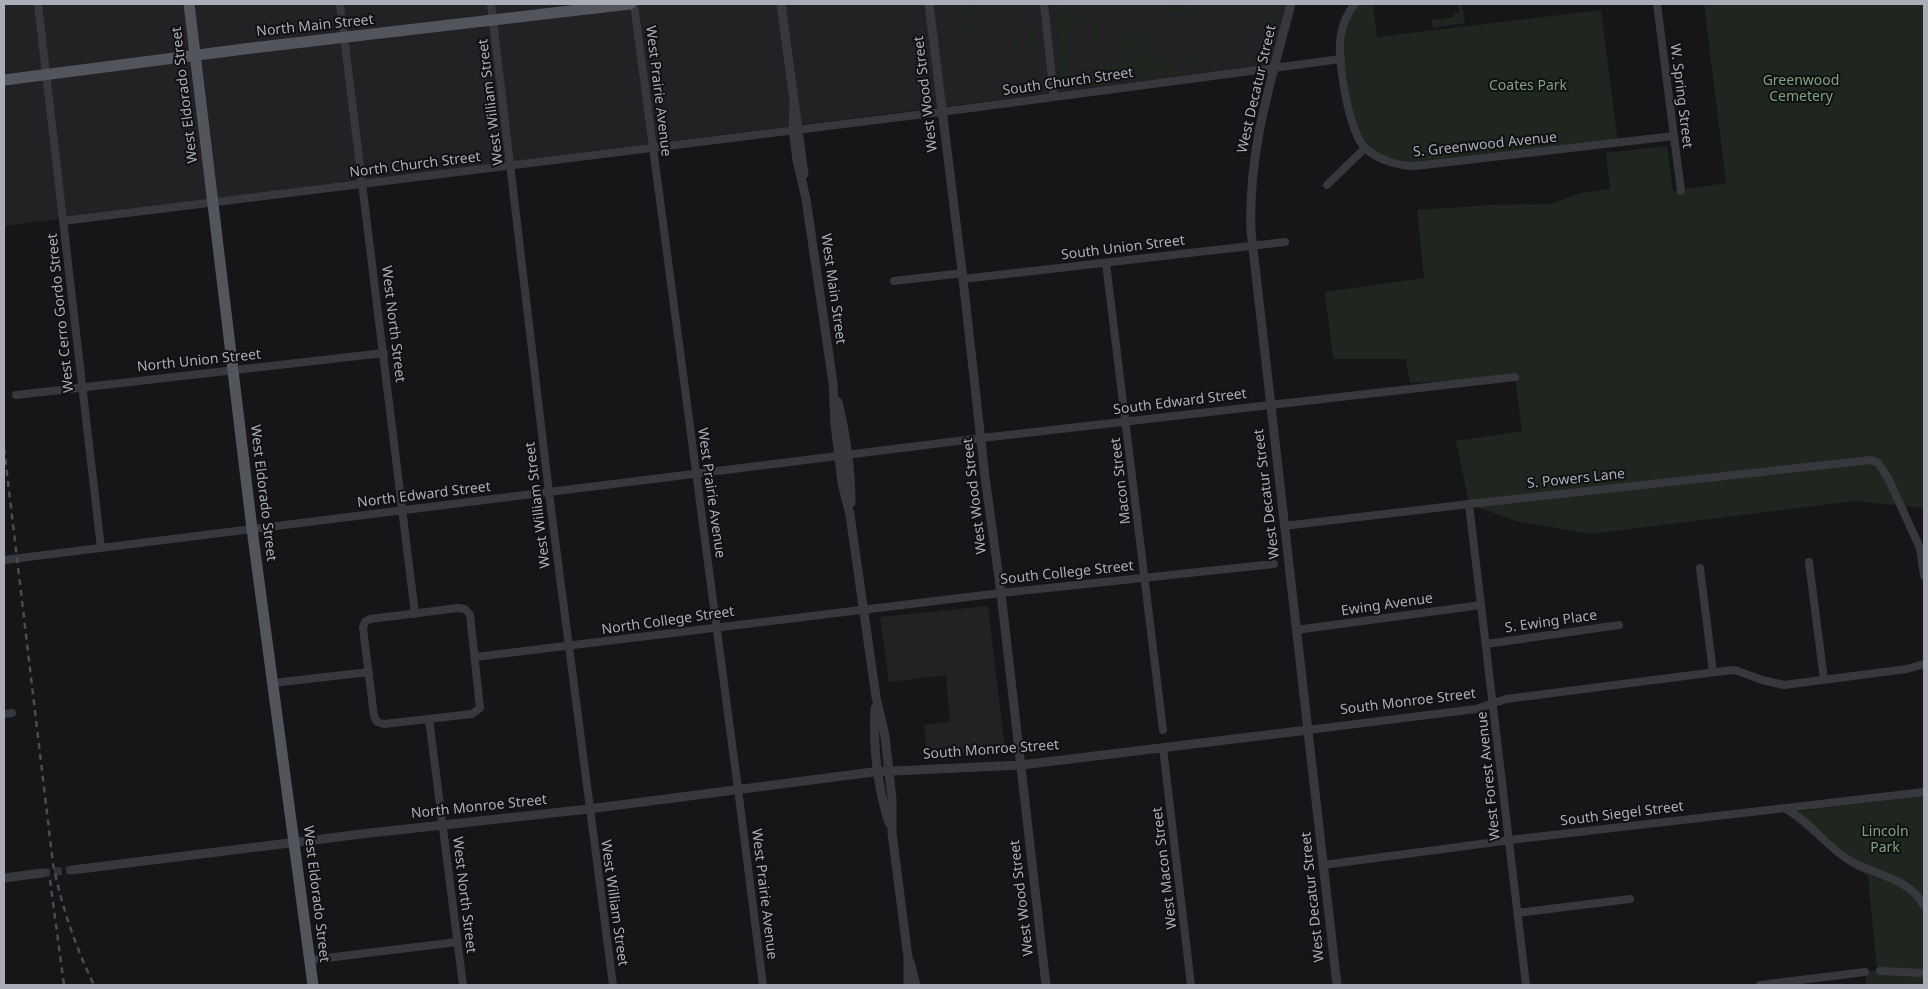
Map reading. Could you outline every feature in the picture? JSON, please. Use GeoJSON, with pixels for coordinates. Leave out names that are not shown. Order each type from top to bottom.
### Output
{"type":"FeatureCollection","features":[{"type":"Feature","properties":{"kind":"main road","name":"West Eldorado Street"},"geometry":{"type":"LineString","coordinates":[[189,4],[252,529],[313,985]]}},
{"type":"Feature","properties":{"kind":"main road","name":"North Main Street"},"geometry":{"type":"LineString","coordinates":[[4,80],[196,55],[630,4]]}},
{"type":"Feature","properties":{"kind":"street","name":"West Cerro Gordo Street"},"geometry":{"type":"LineString","coordinates":[[38,4],[101,548]]}},
{"type":"Feature","properties":{"kind":"street","name":"West North Street"},"geometry":{"type":"LineString","coordinates":[[340,4],[404,510],[415,614]]}},
{"type":"Feature","properties":{"kind":"street","name":"West William Street"},"geometry":{"type":"LineString","coordinates":[[491,4],[568,647],[613,985]]}},
{"type":"Feature","properties":{"kind":"street","name":"West Prairie Avenue"},"geometry":{"type":"LineString","coordinates":[[634,4],[763,985]]}},
{"type":"Feature","properties":{"kind":"street","name":"West Main Street"},"geometry":{"type":"LineString","coordinates":[[781,4],[796,130],[803,159],[806,199],[843,455],[842,483],[850,515],[876,698],[885,736],[892,798],[892,833],[908,957],[908,985]]}},
{"type":"Feature","properties":{"kind":"street","name":"West Wood Street"},"geometry":{"type":"LineString","coordinates":[[929,4],[963,276],[985,477],[1001,593],[1046,985]]}},
{"type":"Feature","properties":{"kind":"street"},"geometry":{"type":"LineString","coordinates":[[1044,4],[1054,96]]}},
{"type":"Feature","properties":{"kind":"street","name":"West Decatur Street"},"geometry":{"type":"LineString","coordinates":[[1291,4],[1257,136],[1250,214],[1337,985]]}},
{"type":"Feature","properties":{"kind":"street"},"geometry":{"type":"LineString","coordinates":[[1327,185],[1365,148],[1351,123],[1341,59],[1340,36],[1344,23],[1356,4]]}},
{"type":"Feature","properties":{"kind":"street","name":"W. Spring Street"},"geometry":{"type":"LineString","coordinates":[[1657,4],[1681,191]]}},
{"type":"Feature","properties":{"kind":"street","name":"South Church Street"},"geometry":{"type":"LineString","coordinates":[[796,130],[1341,59]]}},
{"type":"Feature","properties":{"kind":"street","name":"North Church Street"},"geometry":{"type":"LineString","coordinates":[[63,221],[796,130]]}},
{"type":"Feature","properties":{"kind":"street","name":"S. Greenwood Avenue"},"geometry":{"type":"LineString","coordinates":[[1365,148],[1387,161],[1402,166],[1415,166],[1674,136]]}},
{"type":"Feature","properties":{"kind":"street","name":"South Union Street"},"geometry":{"type":"LineString","coordinates":[[894,281],[1106,263],[1285,242]]}},
{"type":"Feature","properties":{"kind":"street","name":"Macon Street"},"geometry":{"type":"LineString","coordinates":[[1106,263],[1144,578]]}},
{"type":"Feature","properties":{"kind":"street","name":"North Union Street"},"geometry":{"type":"LineString","coordinates":[[16,395],[384,353]]}},
{"type":"Feature","properties":{"kind":"street","name":"South Edward Street"},"geometry":{"type":"LineString","coordinates":[[843,455],[1270,404],[1516,377]]}},
{"type":"Feature","properties":{"kind":"street","name":"North Edward Street"},"geometry":{"type":"LineString","coordinates":[[4,560],[843,455]]}},
{"type":"Feature","properties":{"kind":"street","name":"S. Powers Lane"},"geometry":{"type":"LineString","coordinates":[[1284,526],[1871,460],[1878,463],[1888,478],[1920,548],[1924,576]]}},
{"type":"Feature","properties":{"kind":"street","name":"West Forest Avenue"},"geometry":{"type":"LineString","coordinates":[[1469,504],[1526,985]]}},
{"type":"Feature","properties":{"kind":"street"},"geometry":{"type":"LineString","coordinates":[[1809,562],[1824,680]]}},
{"type":"Feature","properties":{"kind":"street","name":"South College Street"},"geometry":{"type":"LineString","coordinates":[[864,609],[1274,564]]}},
{"type":"Feature","properties":{"kind":"street"},"geometry":{"type":"LineString","coordinates":[[1700,568],[1714,672]]}},
{"type":"Feature","properties":{"kind":"street"},"geometry":{"type":"LineString","coordinates":[[1144,578],[1163,730]]}},
{"type":"Feature","properties":{"kind":"street","name":"Ewing Avenue"},"geometry":{"type":"LineString","coordinates":[[1296,630],[1481,605]]}},
{"type":"Feature","properties":{"kind":"street"},"geometry":{"type":"LineString","coordinates":[[458,608],[465,610],[470,615],[481,705],[478,711],[472,714],[384,724],[377,722],[374,716],[363,628],[365,622],[370,619],[415,614],[458,608]]}},
{"type":"Feature","properties":{"kind":"street","name":"North College Street"},"geometry":{"type":"LineString","coordinates":[[475,657],[864,609]]}},
{"type":"Feature","properties":{"kind":"street","name":"S. Ewing Place"},"geometry":{"type":"LineString","coordinates":[[1486,644],[1619,625]]}},
{"type":"Feature","properties":{"kind":"street","name":"South Monroe Street"},"geometry":{"type":"LineString","coordinates":[[889,771],[1021,765],[1163,748],[1308,730],[1325,726],[1476,709],[1506,700],[1714,672],[1735,670],[1773,684],[1784,685],[1907,669],[1924,664]]}},
{"type":"Feature","properties":{"kind":"street"},"geometry":{"type":"LineString","coordinates":[[273,683],[369,672]]}},
{"type":"Feature","properties":{"kind":"street","name":"West Main Street"},"geometry":{"type":"LineString","coordinates":[[876,698],[874,737],[881,799],[892,833]]}},
{"type":"Feature","properties":{"kind":"street"},"geometry":{"type":"LineString","coordinates":[[4,714],[12,713]]}},
{"type":"Feature","properties":{"kind":"street","name":"West North Street"},"geometry":{"type":"LineString","coordinates":[[429,719],[463,985]]}},
{"type":"Feature","properties":{"kind":"street","name":"West Macon Street"},"geometry":{"type":"LineString","coordinates":[[1163,748],[1191,985]]}},
{"type":"Feature","properties":{"kind":"street","name":"North Monroe Street"},"geometry":{"type":"LineString","coordinates":[[72,870],[589,809],[889,771]]}},
{"type":"Feature","properties":{"kind":"street","name":"South Siegel Street"},"geometry":{"type":"LineString","coordinates":[[1323,864],[1924,792]]}},
{"type":"Feature","properties":{"kind":"street"},"geometry":{"type":"LineString","coordinates":[[1784,808],[1797,814],[1848,860],[1913,889],[1924,906]]}},
{"type":"Feature","properties":{"kind":"street"},"geometry":{"type":"LineString","coordinates":[[4,878],[42,873]]}},
{"type":"Feature","properties":{"kind":"street"},"geometry":{"type":"LineString","coordinates":[[1517,913],[1630,899]]}},
{"type":"Feature","properties":{"kind":"street"},"geometry":{"type":"LineString","coordinates":[[310,960],[457,942]]}},
{"type":"Feature","properties":{"kind":"street","name":"West Main Street"},"geometry":{"type":"LineString","coordinates":[[908,957],[916,985]]}},
{"type":"Feature","properties":{"kind":"street"},"geometry":{"type":"LineString","coordinates":[[1880,970],[1924,973]]}},
{"type":"Feature","properties":{"kind":"street"},"geometry":{"type":"LineString","coordinates":[[1760,985],[1865,972]]}},
{"type":"Feature","properties":{"kind":"shaded area"},"geometry":{"type":"Polygon","coordinates":[[[4,4],[1288,4],[1272,65],[4,226],[4,4]]]}},
{"type":"Feature","properties":{"kind":"shaded area"},"geometry":{"type":"Polygon","coordinates":[[[988,606],[1005,749],[927,757],[924,725],[950,722],[946,675],[889,682],[880,617],[988,606]]]}},
{"type":"Feature","properties":{"kind":"green space"},"geometry":{"type":"Polygon","coordinates":[[[968,4],[977,4],[980,30],[964,31],[965,28],[971,27],[968,4]]]}},
{"type":"Feature","properties":{"kind":"green space"},"geometry":{"type":"Polygon","coordinates":[[[1054,4],[1065,4],[1066,16],[1073,16],[1074,19],[1081,18],[1089,13],[1090,24],[1084,24],[1081,21],[1075,22],[1074,25],[1068,27],[1073,71],[1078,73],[1080,82],[1062,84],[1054,4]]]}},
{"type":"Feature","properties":{"kind":"green space"},"geometry":{"type":"Polygon","coordinates":[[[1170,4],[1178,6],[1195,4],[1202,60],[1208,60],[1209,63],[1231,63],[1191,67],[1190,58],[1198,54],[1193,13],[1186,10],[1178,11],[1177,14],[1171,15],[1170,4]]]}},
{"type":"Feature","properties":{"kind":"green space","name":"Coates Park"},"geometry":{"type":"Polygon","coordinates":[[[1355,4],[1373,4],[1377,37],[1601,10],[1618,143],[1415,166],[1376,155],[1358,135],[1340,49],[1350,11],[1355,4]]]}},
{"type":"Feature","properties":{"kind":"green space"},"geometry":{"type":"Polygon","coordinates":[[[1458,4],[1462,4],[1465,23],[1433,28],[1432,20],[1454,17],[1454,14],[1459,13],[1458,4]]]}},
{"type":"Feature","properties":{"kind":"green space","name":"Greenwood Cemetery"},"geometry":{"type":"Polygon","coordinates":[[[1704,4],[1924,4],[1924,508],[1855,501],[1590,534],[1516,521],[1469,504],[1456,441],[1522,431],[1515,377],[1410,383],[1406,359],[1333,359],[1325,292],[1424,278],[1417,210],[1489,205],[1549,204],[1582,193],[1610,189],[1606,153],[1667,146],[1673,191],[1726,183],[1704,4]]]}},
{"type":"Feature","properties":{"kind":"green space"},"geometry":{"type":"Polygon","coordinates":[[[1277,14],[1263,59],[1239,62],[1262,56],[1266,42],[1264,17],[1277,14]]]}},
{"type":"Feature","properties":{"kind":"green space"},"geometry":{"type":"Polygon","coordinates":[[[1098,23],[1105,68],[1120,66],[1118,50],[1120,50],[1124,75],[1100,79],[1093,24],[1098,23]]]}},
{"type":"Feature","properties":{"kind":"green space"},"geometry":{"type":"Polygon","coordinates":[[[1030,31],[1035,31],[1040,73],[1036,72],[1034,50],[1014,52],[1012,37],[1015,37],[1017,47],[1031,45],[1030,31]]]}},
{"type":"Feature","properties":{"kind":"green space"},"geometry":{"type":"Polygon","coordinates":[[[1144,33],[1147,50],[1143,50],[1144,55],[1127,57],[1126,52],[1122,52],[1120,36],[1137,37],[1137,34],[1144,33]]]}},
{"type":"Feature","properties":{"kind":"green space"},"geometry":{"type":"Polygon","coordinates":[[[1149,48],[1152,48],[1154,62],[1168,60],[1167,49],[1173,49],[1175,69],[1152,72],[1149,48]]]}},
{"type":"Feature","properties":{"kind":"green space"},"geometry":{"type":"Polygon","coordinates":[[[1148,56],[1150,72],[1125,75],[1123,60],[1148,56]]]}},
{"type":"Feature","properties":{"kind":"green space"},"geometry":{"type":"Polygon","coordinates":[[[1185,70],[1182,73],[1091,85],[1085,83],[1185,70]]]}},
{"type":"Feature","properties":{"kind":"green space"},"geometry":{"type":"Polygon","coordinates":[[[1041,81],[1042,87],[954,98],[1002,91],[1003,85],[1006,85],[1007,90],[1038,86],[1038,82],[1041,81]]]}},
{"type":"Feature","properties":{"kind":"green space"},"geometry":{"type":"Polygon","coordinates":[[[1041,89],[1035,92],[954,102],[954,100],[1041,89]]]}},
{"type":"Feature","properties":{"kind":"green space","name":"Lincoln Park"},"geometry":{"type":"Polygon","coordinates":[[[1924,796],[1924,985],[1866,985],[1865,972],[1877,970],[1868,876],[1850,866],[1785,813],[1924,796]]]}},
{"type":"Feature","properties":{"kind":"tunnel"},"geometry":{"type":"LineString","coordinates":[[42,873],[72,870]]}},
{"type":"Feature","properties":{"kind":"railway"},"geometry":{"type":"LineString","coordinates":[[4,448],[53,864],[70,926],[94,985]]}},
{"type":"Feature","properties":{"kind":"railway"},"geometry":{"type":"LineString","coordinates":[[50,880],[64,985]]}}]}
